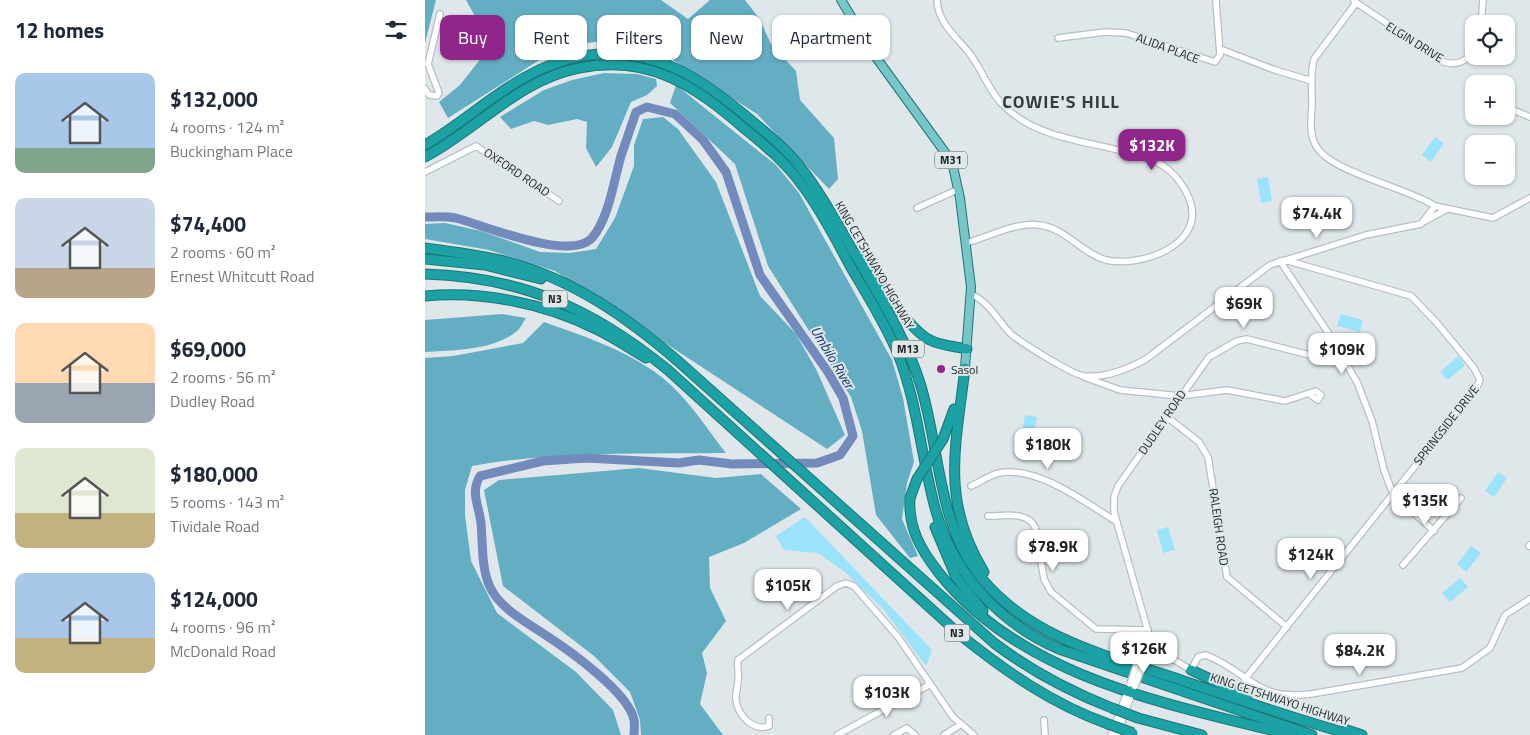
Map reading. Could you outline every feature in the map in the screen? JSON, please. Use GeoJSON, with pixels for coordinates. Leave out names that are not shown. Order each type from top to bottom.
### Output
{"type":"FeatureCollection","features":[{"type":"Feature","properties":{"kind":"highway","name":"KING CETSHWAYO HIGHWAY"},"geometry":{"type":"LineString","coordinates":[[425,145],[503,89],[537,70],[584,56],[607,54],[637,56],[677,68],[723,96],[795,161],[818,191],[893,318],[910,355],[924,396],[945,500],[954,531],[963,549],[997,596],[1020,615],[1054,635],[1268,710],[1352,735]]}},
{"type":"Feature","properties":{"kind":"highway","name":"KING CETSHWAYO HIGHWAY"},"geometry":{"type":"LineString","coordinates":[[425,157],[514,96],[538,83],[566,72],[596,66],[631,67],[658,73],[688,85],[720,108],[773,152],[804,186],[887,330],[903,369],[913,404],[934,505],[949,546],[974,586],[1010,621],[1033,637],[1072,655],[1312,735]]}},
{"type":"Feature","properties":{"kind":"highway"},"geometry":{"type":"LineString","coordinates":[[841,230],[913,327],[929,340],[965,348]]}},
{"type":"Feature","properties":{"kind":"highway"},"geometry":{"type":"LineString","coordinates":[[425,248],[488,258],[532,269],[575,288],[610,309]]}},
{"type":"Feature","properties":{"kind":"highway","name":"N3"},"geometry":{"type":"LineString","coordinates":[[425,259],[485,265],[513,271],[562,286],[610,309],[654,341],[835,504],[1010,655],[1056,684],[1111,708],[1138,718],[1202,735]]}},
{"type":"Feature","properties":{"kind":"highway","name":"N3"},"geometry":{"type":"LineString","coordinates":[[425,274],[485,279],[522,287],[582,311],[619,333],[668,370],[959,634],[1001,667],[1045,695],[1108,724],[1137,734]]}},
{"type":"Feature","properties":{"kind":"highway"},"geometry":{"type":"LineString","coordinates":[[425,296],[489,298],[554,312],[596,329],[668,370]]}},
{"type":"Feature","properties":{"kind":"highway"},"geometry":{"type":"LineString","coordinates":[[963,367],[954,462],[956,502],[965,536],[977,561],[995,587],[1014,606],[1054,635]]}},
{"type":"Feature","properties":{"kind":"highway"},"geometry":{"type":"LineString","coordinates":[[963,367],[952,418],[943,439],[917,479],[910,498],[909,511],[913,531],[935,568],[979,615],[1021,643],[1061,665],[1131,689],[1291,735]]}},
{"type":"Feature","properties":{"kind":"highway"},"geometry":{"type":"LineString","coordinates":[[913,404],[928,505],[947,559],[975,602],[1021,643]]}},
{"type":"Feature","properties":{"kind":"highway"},"geometry":{"type":"LineString","coordinates":[[1191,670],[1229,689],[1257,700],[1362,735]]}},
{"type":"Feature","properties":{"kind":"main road","name":"M31"},"geometry":{"type":"LineString","coordinates":[[841,0],[875,56],[952,162],[959,189],[971,294],[963,367]]}},
{"type":"Feature","properties":{"kind":"street"},"geometry":{"type":"LineString","coordinates":[[937,0],[940,16],[946,27],[969,53],[992,91],[1008,109],[1061,137],[1157,162],[1166,167],[1180,182],[1191,207],[1191,221],[1188,230],[1176,245],[1162,253],[1129,261],[1117,262],[1097,257],[1082,249],[1062,233],[1038,225],[1019,227],[966,243]]}},
{"type":"Feature","properties":{"kind":"street"},"geometry":{"type":"LineString","coordinates":[[1216,0],[1220,49],[1275,70],[1312,81]]}},
{"type":"Feature","properties":{"kind":"street"},"geometry":{"type":"LineString","coordinates":[[1482,15],[1483,0]]}},
{"type":"Feature","properties":{"kind":"street"},"geometry":{"type":"LineString","coordinates":[[1355,1],[1317,54],[1313,64],[1311,130],[1318,149],[1327,158],[1357,173],[1424,199],[1435,206],[1447,209],[1493,218],[1530,198]]}},
{"type":"Feature","properties":{"kind":"street","name":"ELGIN DRIVE"},"geometry":{"type":"LineString","coordinates":[[1355,1],[1444,62],[1453,64],[1465,59]]}},
{"type":"Feature","properties":{"kind":"street"},"geometry":{"type":"LineString","coordinates":[[425,89],[432,96],[439,94],[428,64],[440,14]]}},
{"type":"Feature","properties":{"kind":"street","name":"ALIDA PLACE"},"geometry":{"type":"LineString","coordinates":[[1058,38],[1105,32],[1126,33],[1211,63],[1217,61],[1220,49]]}},
{"type":"Feature","properties":{"kind":"street"},"geometry":{"type":"LineString","coordinates":[[1515,111],[1530,117]]}},
{"type":"Feature","properties":{"kind":"street","name":"OXFORD ROAD"},"geometry":{"type":"LineString","coordinates":[[425,172],[474,146],[559,201]]}},
{"type":"Feature","properties":{"kind":"street"},"geometry":{"type":"LineString","coordinates":[[917,208],[959,189]]}},
{"type":"Feature","properties":{"kind":"street"},"geometry":{"type":"LineString","coordinates":[[1424,199],[1427,210],[1425,220]]}},
{"type":"Feature","properties":{"kind":"street"},"geometry":{"type":"LineString","coordinates":[[1425,220],[1435,206]]}},
{"type":"Feature","properties":{"kind":"street"},"geometry":{"type":"LineString","coordinates":[[1083,376],[1113,373],[1139,363],[1265,268],[1366,235],[1414,226],[1447,209]]}},
{"type":"Feature","properties":{"kind":"street"},"geometry":{"type":"LineString","coordinates":[[1283,261],[1343,356],[1357,382],[1369,411],[1384,470],[1393,494],[1434,531]]}},
{"type":"Feature","properties":{"kind":"street","name":"SPRINGSIDE DRIVE"},"geometry":{"type":"LineString","coordinates":[[1283,261],[1411,296],[1431,314],[1479,375],[1480,383],[1475,392],[1393,494]]}},
{"type":"Feature","properties":{"kind":"street"},"geometry":{"type":"LineString","coordinates":[[971,294],[981,300],[1020,341],[1083,376],[1120,390],[1180,396],[1227,390],[1285,401],[1309,394]]}},
{"type":"Feature","properties":{"kind":"street","name":"DUDLEY ROAD"},"geometry":{"type":"LineString","coordinates":[[1117,735],[1147,645],[1146,629],[1113,505],[1115,492],[1180,396],[1209,357],[1242,339],[1257,340],[1325,359],[1343,356]]}},
{"type":"Feature","properties":{"kind":"street","name":"RALEIGH ROAD"},"geometry":{"type":"LineString","coordinates":[[1167,417],[1199,442],[1208,457],[1227,577],[1287,628]]}},
{"type":"Feature","properties":{"kind":"street"},"geometry":{"type":"LineString","coordinates":[[971,486],[1000,472],[1031,476],[1049,481],[1117,522]]}},
{"type":"Feature","properties":{"kind":"street"},"geometry":{"type":"LineString","coordinates":[[1245,679],[1393,494]]}},
{"type":"Feature","properties":{"kind":"street"},"geometry":{"type":"LineString","coordinates":[[1403,565],[1461,498]]}},
{"type":"Feature","properties":{"kind":"street"},"geometry":{"type":"LineString","coordinates":[[988,516],[1017,516],[1031,521],[1035,527],[1044,579],[1049,588],[1092,627],[1104,630],[1146,629]]}},
{"type":"Feature","properties":{"kind":"street"},"geometry":{"type":"LineString","coordinates":[[769,718],[769,726],[759,728],[748,722],[739,711],[736,699],[738,660],[837,586],[846,583],[856,588],[895,634],[929,685],[960,725],[974,735]]}},
{"type":"Feature","properties":{"kind":"street"},"geometry":{"type":"LineString","coordinates":[[1147,645],[1191,670],[1198,657],[1206,655],[1245,679],[1271,692],[1301,695],[1456,670],[1487,650],[1493,643],[1505,615],[1530,599]]}},
{"type":"Feature","properties":{"kind":"street"},"geometry":{"type":"LineString","coordinates":[[837,735],[929,685]]}},
{"type":"Feature","properties":{"kind":"street","name":"DUDLEY ROAD"},"geometry":{"type":"LineString","coordinates":[[1111,735],[1131,689]]}},
{"type":"Feature","properties":{"kind":"street"},"geometry":{"type":"LineString","coordinates":[[1043,720],[1045,735]]}},
{"type":"Feature","properties":{"kind":"street"},"geometry":{"type":"LineString","coordinates":[[944,735],[960,725]]}},
{"type":"Feature","properties":{"kind":"street"},"geometry":{"type":"LineString","coordinates":[[894,735],[907,728],[915,735]]}},
{"type":"Feature","properties":{"kind":"shaded area"},"geometry":{"type":"Polygon","coordinates":[[[425,0],[436,0],[425,43],[425,0]]]}},
{"type":"Feature","properties":{"kind":"shaded area"},"geometry":{"type":"Polygon","coordinates":[[[466,0],[661,0],[688,19],[691,16],[691,60],[762,60],[762,24],[772,45],[772,60],[786,60],[796,71],[800,100],[834,138],[838,179],[829,189],[757,114],[673,60],[681,60],[681,15],[597,15],[597,42],[587,43],[587,15],[515,15],[515,60],[539,60],[448,118],[439,102],[460,85],[480,60],[505,60],[505,15],[474,15],[466,0]]]}},
{"type":"Feature","properties":{"kind":"shaded area"},"geometry":{"type":"Polygon","coordinates":[[[710,0],[745,0],[757,15],[693,15],[710,0]]]}},
{"type":"Feature","properties":{"kind":"shaded area"},"geometry":{"type":"Polygon","coordinates":[[[604,73],[637,74],[656,79],[657,86],[647,95],[631,102],[612,147],[596,167],[586,148],[587,122],[577,119],[548,125],[534,121],[511,129],[500,117],[544,90],[572,80],[604,73]]]}},
{"type":"Feature","properties":{"kind":"shaded area"},"geometry":{"type":"Polygon","coordinates":[[[676,85],[776,165],[799,193],[892,360],[903,398],[914,462],[907,483],[902,519],[918,556],[910,558],[876,515],[862,431],[851,397],[768,266],[735,164],[670,103],[676,85]]]}},
{"type":"Feature","properties":{"kind":"shaded area"},"geometry":{"type":"Polygon","coordinates":[[[663,117],[678,129],[716,182],[760,296],[796,334],[817,371],[845,435],[827,449],[555,271],[489,250],[425,239],[425,224],[445,223],[481,231],[540,252],[570,253],[596,249],[615,218],[634,166],[634,145],[643,119],[663,117]]]}},
{"type":"Feature","properties":{"kind":"shaded area"},"geometry":{"type":"Polygon","coordinates":[[[1435,137],[1444,143],[1431,162],[1422,155],[1435,137]]]}},
{"type":"Feature","properties":{"kind":"shaded area"},"geometry":{"type":"Polygon","coordinates":[[[1268,177],[1272,201],[1261,203],[1257,179],[1268,177]]]}},
{"type":"Feature","properties":{"kind":"shaded area"},"geometry":{"type":"Polygon","coordinates":[[[502,314],[526,318],[517,331],[497,342],[461,350],[425,352],[425,320],[502,314]]]}},
{"type":"Feature","properties":{"kind":"shaded area"},"geometry":{"type":"Polygon","coordinates":[[[1341,314],[1363,320],[1360,332],[1337,326],[1341,314]]]}},
{"type":"Feature","properties":{"kind":"shaded area"},"geometry":{"type":"Polygon","coordinates":[[[544,322],[614,349],[652,370],[674,387],[726,453],[567,456],[503,461],[472,466],[465,490],[465,515],[471,561],[497,613],[576,672],[613,710],[621,735],[425,735],[425,358],[453,356],[523,343],[544,322]]]}},
{"type":"Feature","properties":{"kind":"shaded area"},"geometry":{"type":"Polygon","coordinates":[[[1458,356],[1465,365],[1449,379],[1446,379],[1440,372],[1458,356]]]}},
{"type":"Feature","properties":{"kind":"shaded area"},"geometry":{"type":"Polygon","coordinates":[[[1025,415],[1037,417],[1033,440],[1021,438],[1025,415]]]}},
{"type":"Feature","properties":{"kind":"shaded area"},"geometry":{"type":"Polygon","coordinates":[[[639,468],[716,478],[761,474],[801,509],[744,543],[709,557],[710,588],[726,621],[702,653],[707,673],[700,704],[723,735],[641,735],[640,720],[630,692],[594,656],[503,586],[484,490],[499,480],[639,468]]]}},
{"type":"Feature","properties":{"kind":"shaded area"},"geometry":{"type":"Polygon","coordinates":[[[1498,472],[1507,478],[1494,497],[1485,491],[1498,472]]]}},
{"type":"Feature","properties":{"kind":"shaded area"},"geometry":{"type":"Polygon","coordinates":[[[805,517],[932,650],[926,666],[883,609],[845,572],[818,553],[784,550],[776,536],[805,517]]]}},
{"type":"Feature","properties":{"kind":"shaded area"},"geometry":{"type":"Polygon","coordinates":[[[1168,527],[1175,550],[1163,553],[1157,530],[1168,527]]]}},
{"type":"Feature","properties":{"kind":"shaded area"},"geometry":{"type":"Polygon","coordinates":[[[1471,546],[1481,553],[1466,572],[1457,564],[1471,546]]]}},
{"type":"Feature","properties":{"kind":"shaded area"},"geometry":{"type":"Polygon","coordinates":[[[1460,578],[1468,587],[1450,602],[1442,593],[1460,578]]]}},
{"type":"Feature","properties":{"kind":"waterway","name":"Umbilo River"},"geometry":{"type":"LineString","coordinates":[[425,217],[456,218],[505,234],[546,244],[565,246],[581,244],[592,238],[603,220],[636,112],[647,107],[675,114],[703,140],[726,172],[760,275],[828,372],[843,398],[853,436],[840,455],[817,463],[732,464],[699,460],[679,463],[586,458],[543,461],[480,476],[475,494],[481,523],[484,564],[490,587],[507,609],[570,652],[622,698],[630,709],[634,722],[634,735]]}},
{"type":"Feature","properties":{"kind":"place","name":"Sasol"},"geometry":{"type":"Point","coordinates":[941,369]}},
{"type":"Feature","properties":{"kind":"district","name":"COWIE'S HILL"},"geometry":{"type":"Point","coordinates":[1061,101]}}]}
